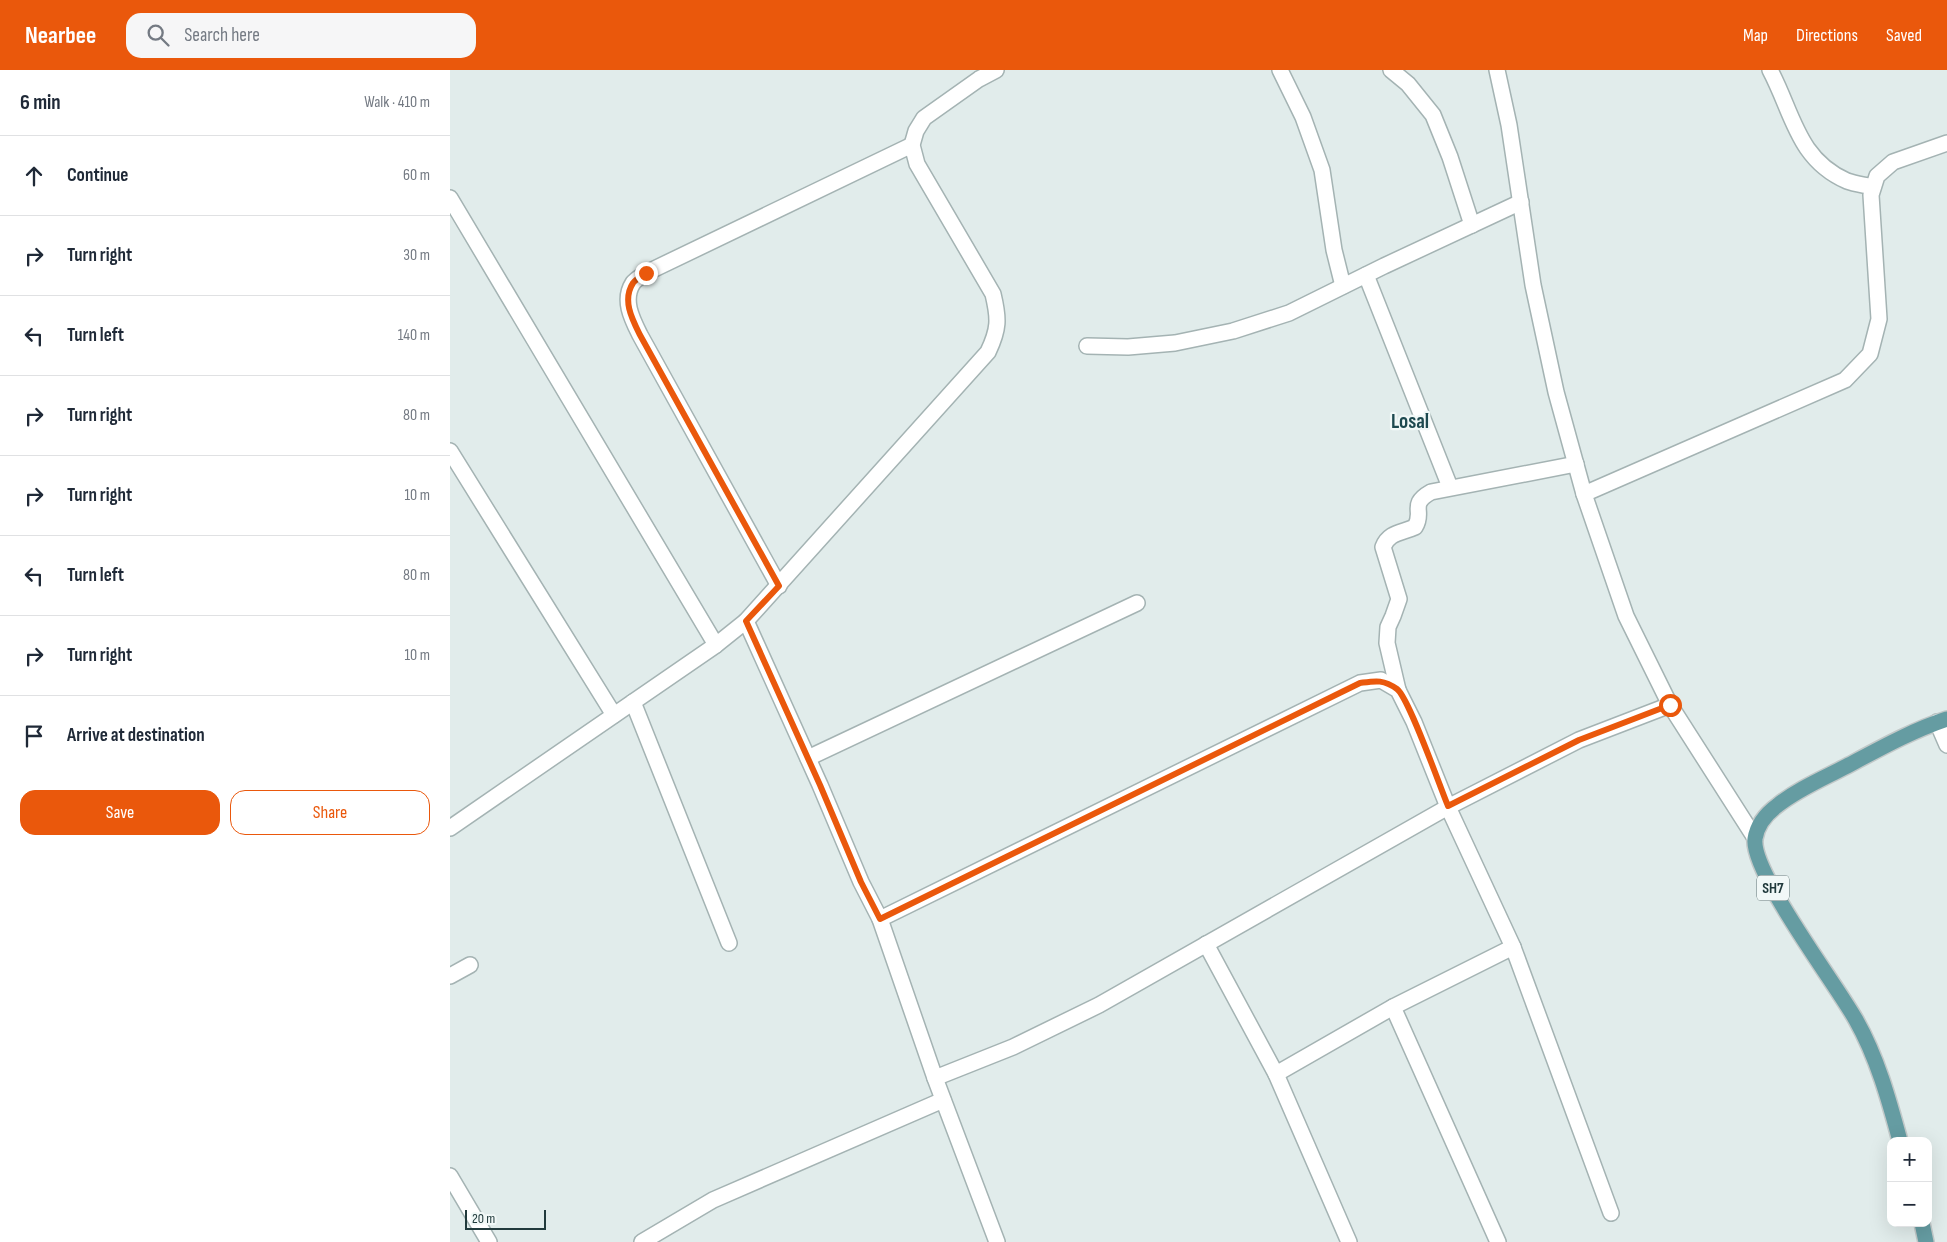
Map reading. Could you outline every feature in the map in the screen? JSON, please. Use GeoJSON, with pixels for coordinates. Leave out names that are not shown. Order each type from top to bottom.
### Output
{"type":"FeatureCollection","features":[{"type":"Feature","properties":{"kind":"main road"},"geometry":{"type":"LineString","coordinates":[[1755,838],[1762,821],[1778,805],[1819,780],[1942,721]]}},
{"type":"Feature","properties":{"kind":"main road","name":"SH7"},"geometry":{"type":"LineString","coordinates":[[1755,838],[1756,849],[1776,894],[1856,1020],[1890,1102],[1899,1137]]}},
{"type":"Feature","properties":{"kind":"main road"},"geometry":{"type":"LineString","coordinates":[[1923,1227],[1926,1242]]}},
{"type":"Feature","properties":{"kind":"street"},"geometry":{"type":"LineString","coordinates":[[450,828],[716,645],[746,621],[988,352],[996,334],[998,315],[993,294],[917,164],[912,145],[916,130],[924,118],[976,74],[996,70]]}},
{"type":"Feature","properties":{"kind":"street"},"geometry":{"type":"LineString","coordinates":[[1280,70],[1302,117],[1322,170],[1334,250],[1343,286]]}},
{"type":"Feature","properties":{"kind":"street"},"geometry":{"type":"LineString","coordinates":[[1391,70],[1408,84],[1433,115],[1450,157],[1472,225]]}},
{"type":"Feature","properties":{"kind":"street"},"geometry":{"type":"LineString","coordinates":[[1496,70],[1509,125],[1535,294],[1556,392],[1584,494],[1626,616],[1670,705],[1755,838]]}},
{"type":"Feature","properties":{"kind":"street"},"geometry":{"type":"LineString","coordinates":[[1770,70],[1797,134],[1811,154],[1829,170],[1848,181],[1873,187]]}},
{"type":"Feature","properties":{"kind":"street"},"geometry":{"type":"LineString","coordinates":[[1584,494],[1846,380],[1870,354],[1879,318],[1871,195],[1877,176],[1893,162],[1947,144]]}},
{"type":"Feature","properties":{"kind":"street"},"geometry":{"type":"LineString","coordinates":[[779,586],[640,335],[629,312],[628,296],[634,282],[646,273],[912,145]]}},
{"type":"Feature","properties":{"kind":"street"},"geometry":{"type":"LineString","coordinates":[[450,198],[716,645]]}},
{"type":"Feature","properties":{"kind":"street"},"geometry":{"type":"LineString","coordinates":[[1087,346],[1128,348],[1175,343],[1233,331],[1289,313],[1366,274],[1522,202]]}},
{"type":"Feature","properties":{"kind":"street"},"geometry":{"type":"LineString","coordinates":[[1366,274],[1450,487]]}},
{"type":"Feature","properties":{"kind":"street"},"geometry":{"type":"LineString","coordinates":[[450,451],[614,715]]}},
{"type":"Feature","properties":{"kind":"street"},"geometry":{"type":"LineString","coordinates":[[1576,464],[1450,487],[1431,492],[1422,497],[1417,504],[1418,522],[1415,527],[1391,535],[1383,546],[1399,599],[1394,616],[1388,627],[1387,643],[1398,690],[1414,722],[1448,806],[1513,947],[1611,1213]]}},
{"type":"Feature","properties":{"kind":"street"},"geometry":{"type":"LineString","coordinates":[[808,758],[1137,603]]}},
{"type":"Feature","properties":{"kind":"street"},"geometry":{"type":"LineString","coordinates":[[746,621],[861,882],[880,919],[935,1078],[997,1242]]}},
{"type":"Feature","properties":{"kind":"street"},"geometry":{"type":"LineString","coordinates":[[880,919],[1360,683],[1381,680],[1398,690]]}},
{"type":"Feature","properties":{"kind":"street"},"geometry":{"type":"LineString","coordinates":[[633,702],[728,943]]}},
{"type":"Feature","properties":{"kind":"street"},"geometry":{"type":"LineString","coordinates":[[935,1078],[1057,1027],[1448,806],[1579,740],[1670,705]]}},
{"type":"Feature","properties":{"kind":"street"},"geometry":{"type":"LineString","coordinates":[[1942,721],[1947,745]]}},
{"type":"Feature","properties":{"kind":"street"},"geometry":{"type":"LineString","coordinates":[[1206,944],[1276,1074],[1348,1242]]}},
{"type":"Feature","properties":{"kind":"street"},"geometry":{"type":"LineString","coordinates":[[1276,1074],[1393,1007],[1513,947]]}},
{"type":"Feature","properties":{"kind":"street"},"geometry":{"type":"LineString","coordinates":[[450,976],[470,965]]}},
{"type":"Feature","properties":{"kind":"street"},"geometry":{"type":"LineString","coordinates":[[1393,1007],[1498,1242]]}},
{"type":"Feature","properties":{"kind":"street"},"geometry":{"type":"LineString","coordinates":[[642,1242],[713,1200],[944,1100]]}},
{"type":"Feature","properties":{"kind":"street"},"geometry":{"type":"LineString","coordinates":[[450,1176],[489,1242]]}},
{"type":"Feature","properties":{"kind":"district","name":"Losal"},"geometry":{"type":"Point","coordinates":[1410,421]}},
{"type":"Feature","properties":{"kind":"route"},"geometry":{"type":"LineString","coordinates":[[646,273],[634,282],[628,296],[629,312],[779,586],[746,621],[820,785],[861,882],[880,919],[1360,683],[1381,680],[1398,690],[1414,722],[1448,806],[1579,740],[1670,705]]}}]}
